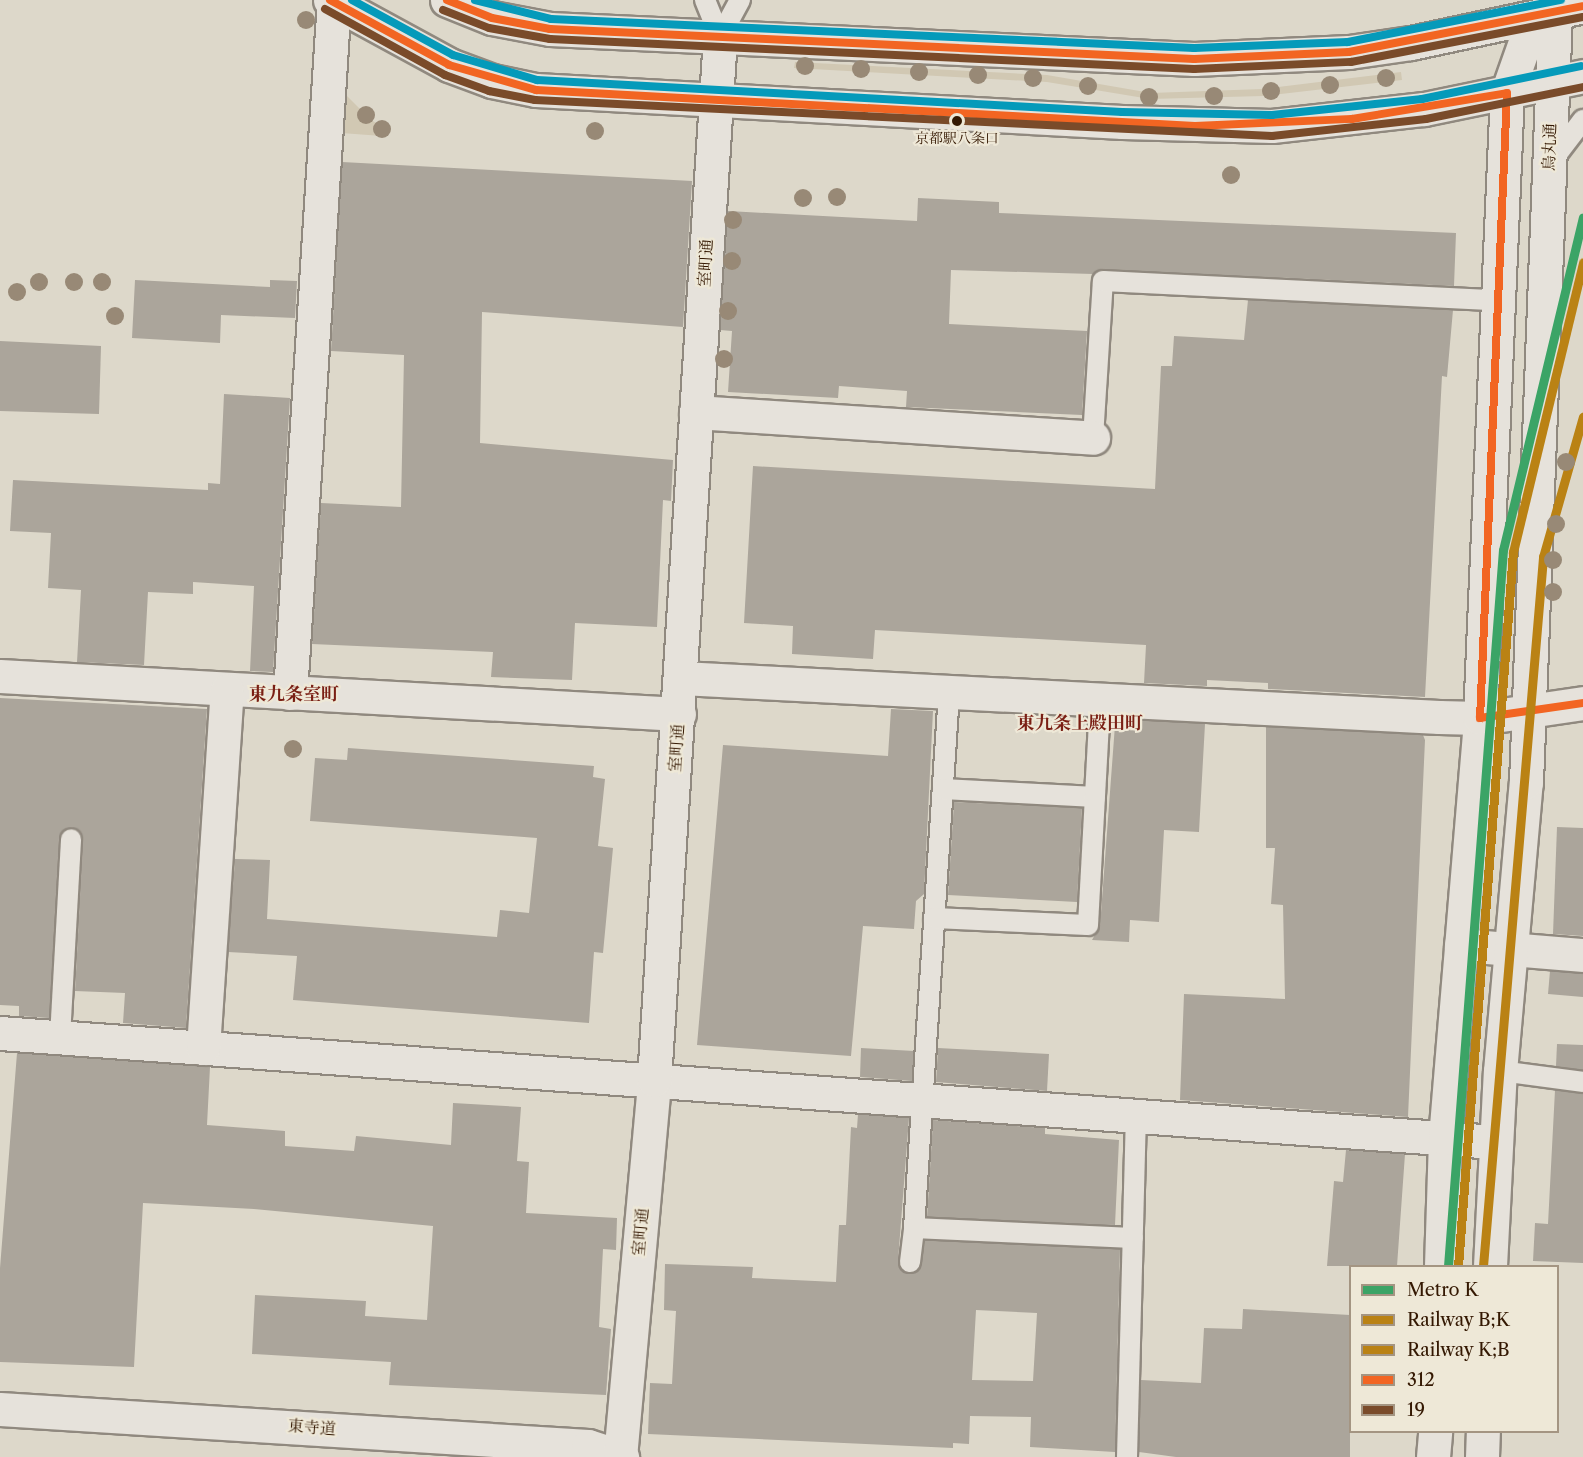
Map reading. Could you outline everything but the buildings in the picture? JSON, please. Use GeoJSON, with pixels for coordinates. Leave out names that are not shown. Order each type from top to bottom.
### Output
{"type":"FeatureCollection","features":[{"type":"Feature","properties":{"kind":"street"},"geometry":{"type":"LineString","coordinates":[[447,0],[492,18],[550,28],[1098,57],[1267,58],[1411,44],[1564,6]]}},
{"type":"Feature","properties":{"kind":"street"},"geometry":{"type":"LineString","coordinates":[[290,693],[305,481],[332,1],[449,65],[492,81],[536,90],[1272,126],[1424,109],[1567,80]]}},
{"type":"Feature","properties":{"kind":"street"},"geometry":{"type":"LineString","coordinates":[[1441,1265],[1445,1138],[1480,718],[1495,300],[1507,93],[1526,39],[1537,24],[1564,6]]}},
{"type":"Feature","properties":{"kind":"street","name":"烏丸通"},"geometry":{"type":"LineString","coordinates":[[1490,1265],[1495,1142],[1529,711],[1549,168],[1567,80],[1564,6]]}},
{"type":"Feature","properties":{"kind":"street","name":"室町通"},"geometry":{"type":"LineString","coordinates":[[621,1457],[654,1080],[679,714],[720,38]]}},
{"type":"Feature","properties":{"kind":"street"},"geometry":{"type":"LineString","coordinates":[[696,412],[1092,438]]}},
{"type":"Feature","properties":{"kind":"street"},"geometry":{"type":"LineString","coordinates":[[0,676],[227,691],[679,714]]}},
{"type":"Feature","properties":{"kind":"street"},"geometry":{"type":"LineString","coordinates":[[681,678],[1480,718],[1583,704]]}},
{"type":"Feature","properties":{"kind":"street"},"geometry":{"type":"LineString","coordinates":[[203,1047],[227,691]]}},
{"type":"Feature","properties":{"kind":"street"},"geometry":{"type":"LineString","coordinates":[[1461,945],[1583,955]]}},
{"type":"Feature","properties":{"kind":"street"},"geometry":{"type":"LineString","coordinates":[[0,1033],[1495,1142]]}},
{"type":"Feature","properties":{"kind":"street","name":"東寺道"},"geometry":{"type":"LineString","coordinates":[[0,1409],[588,1446],[621,1457]]}},
{"type":"Feature","properties":{"kind":"street"},"geometry":{"type":"LineString","coordinates":[[1433,1457],[1435,1433]]}},
{"type":"Feature","properties":{"kind":"street"},"geometry":{"type":"LineString","coordinates":[[1482,1457],[1483,1433]]}},
{"type":"Feature","properties":{"kind":"lane"},"geometry":{"type":"LineString","coordinates":[[705,0],[720,38]]}},
{"type":"Feature","properties":{"kind":"lane"},"geometry":{"type":"LineString","coordinates":[[720,38],[740,0]]}},
{"type":"Feature","properties":{"kind":"lane"},"geometry":{"type":"LineString","coordinates":[[1549,168],[1583,120]]}},
{"type":"Feature","properties":{"kind":"lane"},"geometry":{"type":"LineString","coordinates":[[1092,438],[1103,281],[1495,300]]}},
{"type":"Feature","properties":{"kind":"lane"},"geometry":{"type":"LineString","coordinates":[[910,1262],[949,693]]}},
{"type":"Feature","properties":{"kind":"lane"},"geometry":{"type":"LineString","coordinates":[[934,918],[1088,925],[1100,700]]}},
{"type":"Feature","properties":{"kind":"lane"},"geometry":{"type":"LineString","coordinates":[[943,789],[1095,797]]}},
{"type":"Feature","properties":{"kind":"lane"},"geometry":{"type":"LineString","coordinates":[[60,1037],[71,840]]}},
{"type":"Feature","properties":{"kind":"lane"},"geometry":{"type":"LineString","coordinates":[[1500,1071],[1583,1082]]}},
{"type":"Feature","properties":{"kind":"lane"},"geometry":{"type":"LineString","coordinates":[[1127,1457],[1137,1116]]}},
{"type":"Feature","properties":{"kind":"lane"},"geometry":{"type":"LineString","coordinates":[[914,1228],[1133,1238]]}},
{"type":"Feature","properties":{"kind":"shaded area"},"geometry":{"type":"Polygon","coordinates":[[[795,62],[1047,75],[1151,93],[1262,89],[1401,72],[1402,80],[1263,96],[1150,99],[1047,82],[794,68],[795,62]]]}},
{"type":"Feature","properties":{"kind":"shaded area"},"geometry":{"type":"Polygon","coordinates":[[[344,93],[370,119],[389,132],[382,136],[341,133],[344,93]]]}},
{"type":"Feature","properties":{"kind":"metro line","name":"K"},"geometry":{"type":"LineString","coordinates":[[1448,1265],[1503,550],[1583,217]]}},
{"type":"Feature","properties":{"kind":"rail line","name":"B;K"},"geometry":{"type":"LineString","coordinates":[[1458,1265],[1513,552],[1583,262]]}},
{"type":"Feature","properties":{"kind":"rail line","name":"K;B"},"geometry":{"type":"LineString","coordinates":[[1483,1265],[1543,557],[1583,417]]}},
{"type":"Feature","properties":{"kind":"transit line","name":"312"},"geometry":{"type":"LineString","coordinates":[[330,0],[449,65],[536,90],[1195,126],[1352,119],[1507,93],[1480,718],[1583,703]]}},
{"type":"Feature","properties":{"kind":"transit line"},"geometry":{"type":"LineString","coordinates":[[352,0],[453,55],[537,80],[1122,112],[1272,115],[1422,99],[1581,66]]}},
{"type":"Feature","properties":{"kind":"transit line","name":"312"},"geometry":{"type":"LineString","coordinates":[[447,0],[492,18],[550,29],[1194,59],[1349,52],[1583,6]]}},
{"type":"Feature","properties":{"kind":"transit line"},"geometry":{"type":"LineString","coordinates":[[475,0],[551,19],[1194,48],[1348,42],[1561,0]]}},
{"type":"Feature","properties":{"kind":"transit line","name":"19"},"geometry":{"type":"LineString","coordinates":[[325,9],[445,75],[489,91],[535,100],[1272,136],[1426,119],[1583,87]]}},
{"type":"Feature","properties":{"kind":"transit line","name":"19"},"geometry":{"type":"LineString","coordinates":[[443,10],[489,28],[550,39],[1194,69],[1351,62],[1583,17]]}},
{"type":"Feature","properties":{"kind":"place","name":"京都駅八条口"},"geometry":{"type":"Point","coordinates":[957,121]}},
{"type":"Feature","properties":{"kind":"district","name":"東九条室町"},"geometry":{"type":"Point","coordinates":[294,694]}},
{"type":"Feature","properties":{"kind":"district","name":"東九条上殿田町"},"geometry":{"type":"Point","coordinates":[1080,723]}}]}
